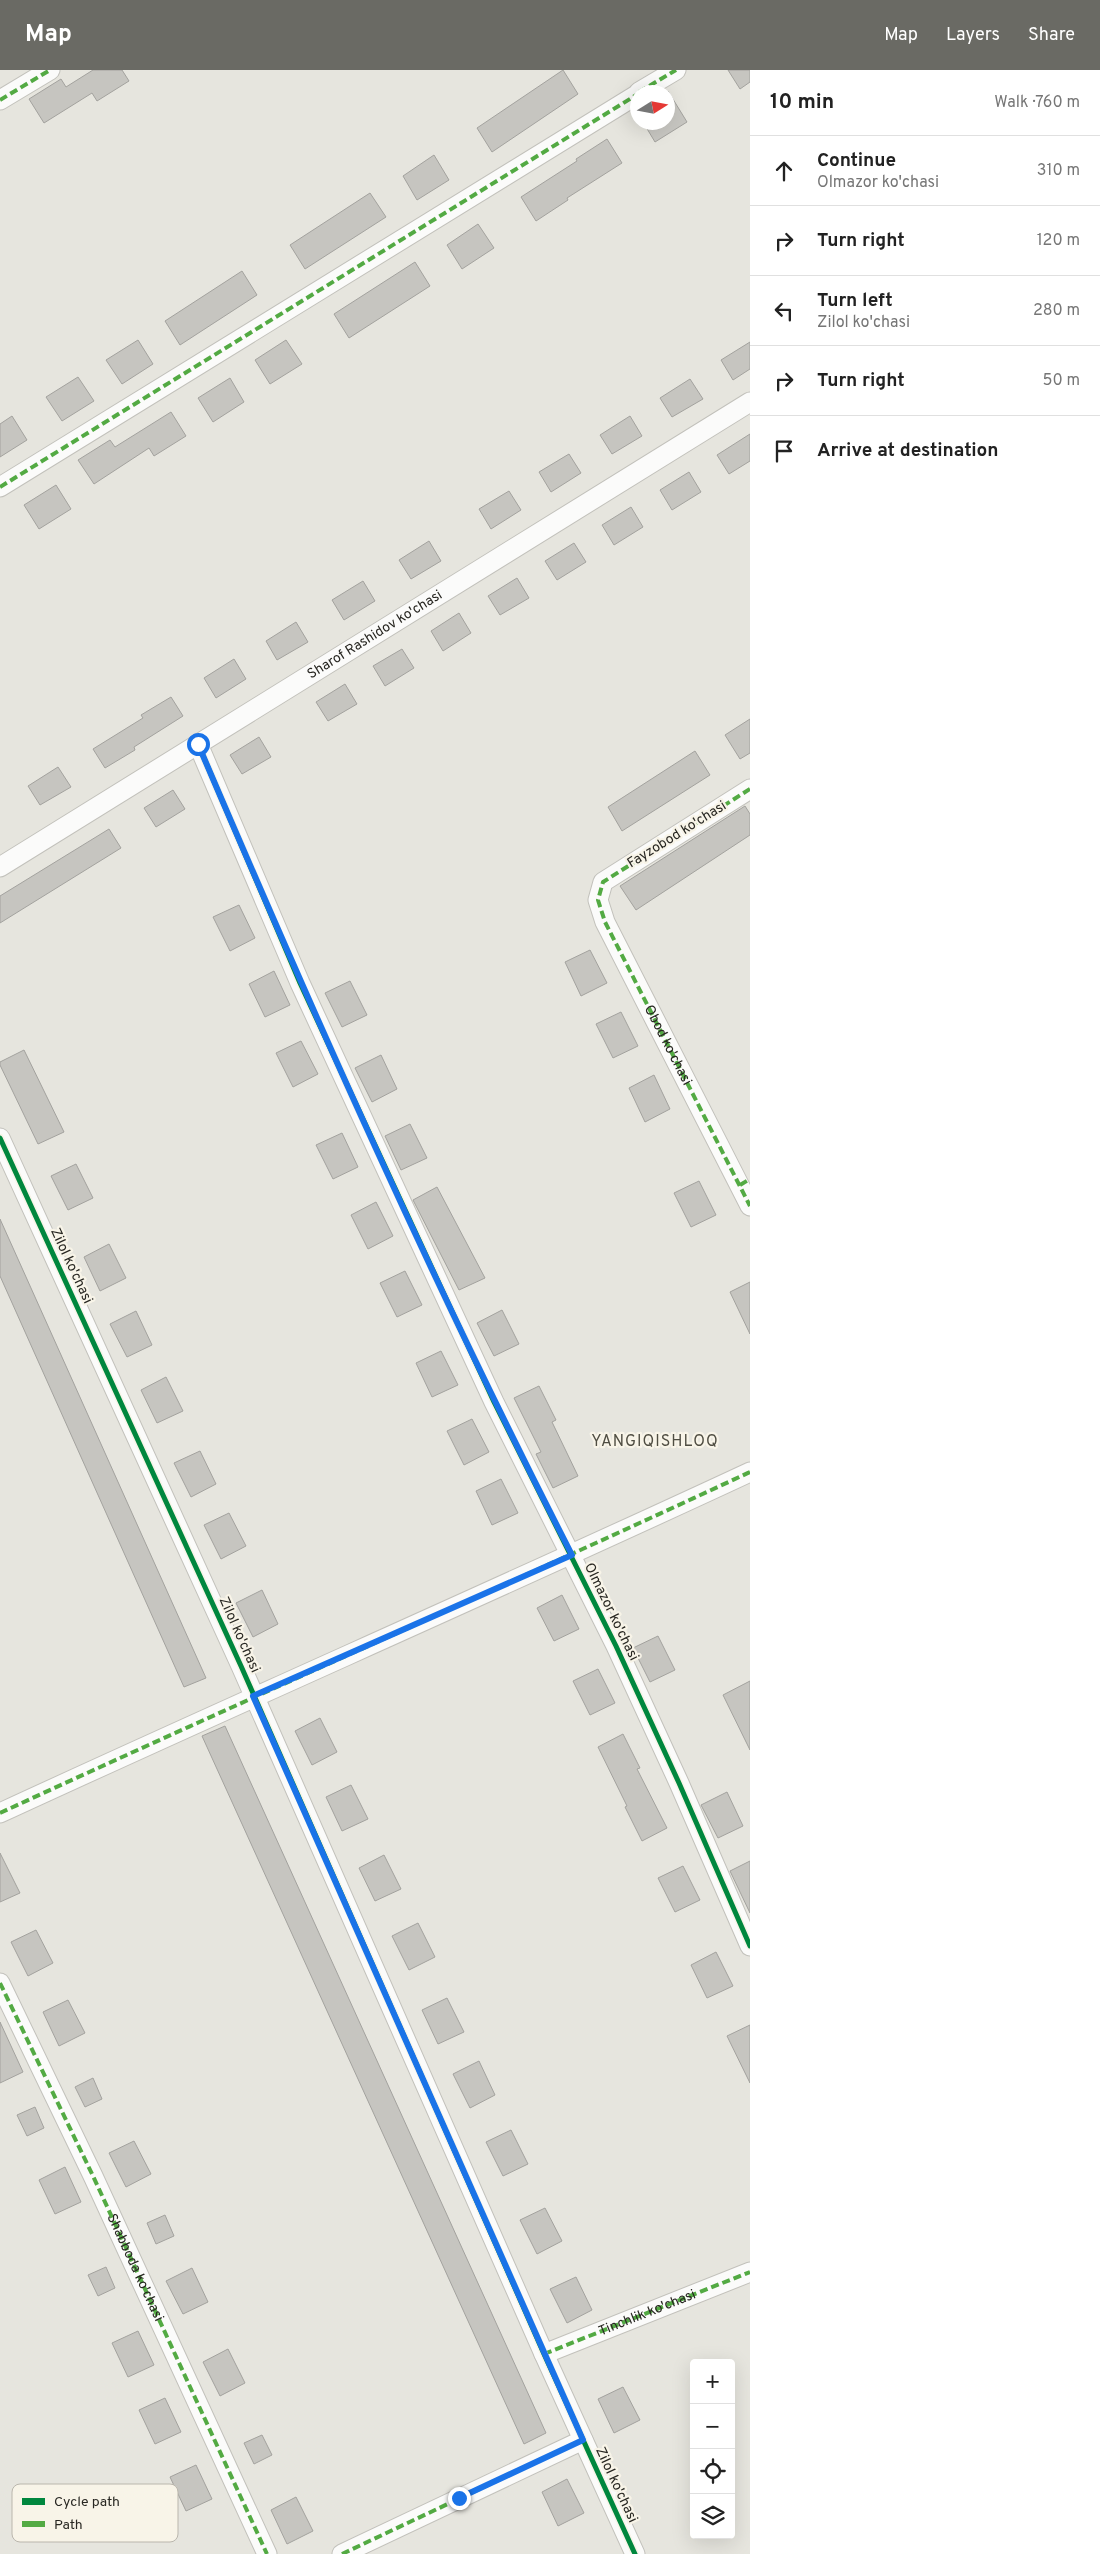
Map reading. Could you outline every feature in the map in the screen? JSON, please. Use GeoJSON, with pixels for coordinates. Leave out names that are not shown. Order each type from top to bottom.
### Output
{"type":"FeatureCollection","features":[{"type":"Feature","properties":{"kind":"street"},"geometry":{"type":"LineString","coordinates":[[0,100],[50,70]]}},
{"type":"Feature","properties":{"kind":"street"},"geometry":{"type":"LineString","coordinates":[[651,85],[676,70]]}},
{"type":"Feature","properties":{"kind":"street"},"geometry":{"type":"LineString","coordinates":[[0,487],[630,98]]}},
{"type":"Feature","properties":{"kind":"street","name":"Sharof Rashidov ko'chasi"},"geometry":{"type":"LineString","coordinates":[[0,867],[750,402]]}},
{"type":"Feature","properties":{"kind":"street","name":"Olmazor ko'chasi"},"geometry":{"type":"LineString","coordinates":[[198,744],[300,983],[494,1402],[572,1555],[680,1783],[750,1946]]}},
{"type":"Feature","properties":{"kind":"street","name":"Fayzobod ko'chasi"},"geometry":{"type":"LineString","coordinates":[[603,882],[750,789]]}},
{"type":"Feature","properties":{"kind":"street","name":"Obod ko'chasi"},"geometry":{"type":"LineString","coordinates":[[603,882],[598,900],[605,922],[745,1182],[750,1206]]}},
{"type":"Feature","properties":{"kind":"street","name":"Zilol ko'chasi"},"geometry":{"type":"LineString","coordinates":[[0,1138],[253,1696],[544,2354],[635,2554]]}},
{"type":"Feature","properties":{"kind":"street"},"geometry":{"type":"LineString","coordinates":[[0,1813],[253,1696],[572,1555],[750,1472]]}},
{"type":"Feature","properties":{"kind":"street","name":"Shabboda ko'chasi"},"geometry":{"type":"LineString","coordinates":[[0,1983],[93,2176],[267,2554]]}},
{"type":"Feature","properties":{"kind":"street","name":"Tinchlik ko'chasi"},"geometry":{"type":"LineString","coordinates":[[544,2354],[750,2272]]}},
{"type":"Feature","properties":{"kind":"street"},"geometry":{"type":"LineString","coordinates":[[342,2554],[583,2440]]}},
{"type":"Feature","properties":{"kind":"building"},"geometry":{"type":"Polygon","coordinates":[[[93,70],[122,70],[129,81],[97,101],[92,93],[44,123],[29,99],[61,79],[66,87],[93,70]]]}},
{"type":"Feature","properties":{"kind":"building"},"geometry":{"type":"Polygon","coordinates":[[[563,70],[578,94],[492,152],[477,128],[563,70]]]}},
{"type":"Feature","properties":{"kind":"building"},"geometry":{"type":"Polygon","coordinates":[[[728,70],[750,70],[750,82],[740,89],[728,70]]]}},
{"type":"Feature","properties":{"kind":"building"},"geometry":{"type":"Polygon","coordinates":[[[675,102],[687,122],[675,130],[675,102]]]}},
{"type":"Feature","properties":{"kind":"building"},"geometry":{"type":"Polygon","coordinates":[[[648,130],[674,130],[655,142],[648,130]]]}},
{"type":"Feature","properties":{"kind":"building"},"geometry":{"type":"Polygon","coordinates":[[[607,139],[622,163],[567,198],[568,200],[536,221],[521,197],[607,139]]]}},
{"type":"Feature","properties":{"kind":"building"},"geometry":{"type":"Polygon","coordinates":[[[434,155],[449,180],[417,200],[403,176],[434,155]]]}},
{"type":"Feature","properties":{"kind":"building"},"geometry":{"type":"Polygon","coordinates":[[[370,193],[386,217],[305,269],[290,245],[370,193]]]}},
{"type":"Feature","properties":{"kind":"building"},"geometry":{"type":"Polygon","coordinates":[[[478,224],[494,248],[462,269],[447,245],[478,224]]]}},
{"type":"Feature","properties":{"kind":"building"},"geometry":{"type":"Polygon","coordinates":[[[415,262],[430,286],[349,338],[334,314],[415,262]]]}},
{"type":"Feature","properties":{"kind":"building"},"geometry":{"type":"Polygon","coordinates":[[[242,271],[257,295],[180,345],[165,321],[242,271]]]}},
{"type":"Feature","properties":{"kind":"building"},"geometry":{"type":"Polygon","coordinates":[[[138,340],[153,364],[122,384],[106,360],[138,340]]]}},
{"type":"Feature","properties":{"kind":"building"},"geometry":{"type":"Polygon","coordinates":[[[286,340],[302,364],[270,384],[255,360],[286,340]]]}},
{"type":"Feature","properties":{"kind":"building"},"geometry":{"type":"Polygon","coordinates":[[[750,342],[750,369],[733,380],[721,360],[750,342]]]}},
{"type":"Feature","properties":{"kind":"building"},"geometry":{"type":"Polygon","coordinates":[[[78,377],[94,401],[62,421],[46,397],[78,377]]]}},
{"type":"Feature","properties":{"kind":"building"},"geometry":{"type":"Polygon","coordinates":[[[230,378],[244,402],[213,422],[198,398],[230,378]]]}},
{"type":"Feature","properties":{"kind":"building"},"geometry":{"type":"Polygon","coordinates":[[[690,379],[703,399],[672,417],[660,398],[690,379]]]}},
{"type":"Feature","properties":{"kind":"building"},"geometry":{"type":"Polygon","coordinates":[[[171,412],[186,436],[154,456],[149,448],[94,484],[78,460],[110,440],[115,447],[171,412]]]}},
{"type":"Feature","properties":{"kind":"building"},"geometry":{"type":"Polygon","coordinates":[[[12,416],[27,440],[0,457],[0,424],[12,416]]]}},
{"type":"Feature","properties":{"kind":"building"},"geometry":{"type":"Polygon","coordinates":[[[630,416],[642,436],[612,454],[600,435],[630,416]]]}},
{"type":"Feature","properties":{"kind":"building"},"geometry":{"type":"Polygon","coordinates":[[[750,434],[750,461],[729,474],[717,455],[750,434]]]}},
{"type":"Feature","properties":{"kind":"building"},"geometry":{"type":"Polygon","coordinates":[[[569,454],[581,473],[551,492],[539,472],[569,454]]]}},
{"type":"Feature","properties":{"kind":"building"},"geometry":{"type":"Polygon","coordinates":[[[689,472],[701,492],[672,510],[660,490],[689,472]]]}},
{"type":"Feature","properties":{"kind":"building"},"geometry":{"type":"Polygon","coordinates":[[[56,485],[71,509],[39,529],[24,505],[56,485]]]}},
{"type":"Feature","properties":{"kind":"building"},"geometry":{"type":"Polygon","coordinates":[[[509,491],[521,510],[491,529],[479,509],[509,491]]]}},
{"type":"Feature","properties":{"kind":"building"},"geometry":{"type":"Polygon","coordinates":[[[631,507],[643,527],[614,545],[602,525],[631,507]]]}},
{"type":"Feature","properties":{"kind":"building"},"geometry":{"type":"Polygon","coordinates":[[[429,541],[441,561],[411,579],[399,560],[429,541]]]}},
{"type":"Feature","properties":{"kind":"building"},"geometry":{"type":"Polygon","coordinates":[[[574,543],[586,562],[557,580],[545,561],[574,543]]]}},
{"type":"Feature","properties":{"kind":"building"},"geometry":{"type":"Polygon","coordinates":[[[517,578],[529,598],[500,615],[488,596],[517,578]]]}},
{"type":"Feature","properties":{"kind":"building"},"geometry":{"type":"Polygon","coordinates":[[[363,581],[375,601],[344,620],[332,600],[363,581]]]}},
{"type":"Feature","properties":{"kind":"building"},"geometry":{"type":"Polygon","coordinates":[[[459,613],[471,633],[443,651],[431,631],[459,613]]]}},
{"type":"Feature","properties":{"kind":"building"},"geometry":{"type":"Polygon","coordinates":[[[296,622],[308,642],[277,660],[266,641],[296,622]]]}},
{"type":"Feature","properties":{"kind":"building"},"geometry":{"type":"Polygon","coordinates":[[[402,649],[414,668],[385,686],[373,666],[402,649]]]}},
{"type":"Feature","properties":{"kind":"building"},"geometry":{"type":"Polygon","coordinates":[[[234,659],[246,679],[216,698],[204,678],[234,659]]]}},
{"type":"Feature","properties":{"kind":"building"},"geometry":{"type":"Polygon","coordinates":[[[345,684],[357,704],[328,721],[316,702],[345,684]]]}},
{"type":"Feature","properties":{"kind":"building"},"geometry":{"type":"Polygon","coordinates":[[[171,697],[183,716],[134,747],[135,750],[105,768],[93,749],[143,718],[141,715],[171,697]]]}},
{"type":"Feature","properties":{"kind":"building"},"geometry":{"type":"Polygon","coordinates":[[[750,719],[750,753],[740,759],[725,735],[750,719]]]}},
{"type":"Feature","properties":{"kind":"building"},"geometry":{"type":"Polygon","coordinates":[[[259,737],[271,757],[242,774],[230,755],[259,737]]]}},
{"type":"Feature","properties":{"kind":"building"},"geometry":{"type":"Polygon","coordinates":[[[695,751],[710,775],[622,831],[608,807],[695,751]]]}},
{"type":"Feature","properties":{"kind":"building"},"geometry":{"type":"Polygon","coordinates":[[[58,767],[71,787],[40,805],[28,786],[58,767]]]}},
{"type":"Feature","properties":{"kind":"building"},"geometry":{"type":"Polygon","coordinates":[[[173,790],[185,809],[156,827],[144,808],[173,790]]]}},
{"type":"Feature","properties":{"kind":"building"},"geometry":{"type":"Polygon","coordinates":[[[745,806],[750,814],[750,835],[636,910],[620,886],[745,806]]]}},
{"type":"Feature","properties":{"kind":"building"},"geometry":{"type":"Polygon","coordinates":[[[109,829],[121,848],[0,923],[0,896],[109,829]]]}},
{"type":"Feature","properties":{"kind":"building"},"geometry":{"type":"Polygon","coordinates":[[[239,905],[255,938],[230,951],[213,917],[239,905]]]}},
{"type":"Feature","properties":{"kind":"building"},"geometry":{"type":"Polygon","coordinates":[[[590,950],[607,983],[581,996],[565,962],[590,950]]]}},
{"type":"Feature","properties":{"kind":"building"},"geometry":{"type":"Polygon","coordinates":[[[274,971],[290,1005],[265,1017],[249,984],[274,971]]]}},
{"type":"Feature","properties":{"kind":"building"},"geometry":{"type":"Polygon","coordinates":[[[350,981],[367,1015],[342,1027],[325,993],[350,981]]]}},
{"type":"Feature","properties":{"kind":"building"},"geometry":{"type":"Polygon","coordinates":[[[621,1012],[638,1046],[613,1058],[596,1024],[621,1012]]]}},
{"type":"Feature","properties":{"kind":"building"},"geometry":{"type":"Polygon","coordinates":[[[301,1041],[318,1074],[293,1087],[276,1053],[301,1041]]]}},
{"type":"Feature","properties":{"kind":"building"},"geometry":{"type":"Polygon","coordinates":[[[24,1050],[64,1132],[38,1144],[0,1065],[0,1062],[24,1050]]]}},
{"type":"Feature","properties":{"kind":"building"},"geometry":{"type":"Polygon","coordinates":[[[381,1055],[397,1089],[372,1102],[355,1068],[381,1055]]]}},
{"type":"Feature","properties":{"kind":"building"},"geometry":{"type":"Polygon","coordinates":[[[654,1075],[670,1109],[645,1122],[629,1088],[654,1075]]]}},
{"type":"Feature","properties":{"kind":"building"},"geometry":{"type":"Polygon","coordinates":[[[410,1124],[427,1158],[401,1170],[385,1136],[410,1124]]]}},
{"type":"Feature","properties":{"kind":"building"},"geometry":{"type":"Polygon","coordinates":[[[342,1133],[358,1167],[333,1179],[316,1145],[342,1133]]]}},
{"type":"Feature","properties":{"kind":"building"},"geometry":{"type":"Polygon","coordinates":[[[76,1164],[93,1198],[68,1210],[51,1176],[76,1164]]]}},
{"type":"Feature","properties":{"kind":"building"},"geometry":{"type":"Polygon","coordinates":[[[699,1181],[716,1215],[691,1227],[674,1193],[699,1181]]]}},
{"type":"Feature","properties":{"kind":"building"},"geometry":{"type":"Polygon","coordinates":[[[437,1187],[485,1278],[459,1290],[413,1200],[437,1187]]]}},
{"type":"Feature","properties":{"kind":"building"},"geometry":{"type":"Polygon","coordinates":[[[376,1202],[393,1236],[368,1249],[351,1215],[376,1202]]]}},
{"type":"Feature","properties":{"kind":"building"},"geometry":{"type":"Polygon","coordinates":[[[0,1219],[206,1678],[184,1687],[0,1276],[0,1219]]]}},
{"type":"Feature","properties":{"kind":"building"},"geometry":{"type":"Polygon","coordinates":[[[109,1244],[126,1278],[100,1291],[84,1257],[109,1244]]]}},
{"type":"Feature","properties":{"kind":"building"},"geometry":{"type":"Polygon","coordinates":[[[405,1271],[422,1305],[397,1317],[380,1283],[405,1271]]]}},
{"type":"Feature","properties":{"kind":"building"},"geometry":{"type":"Polygon","coordinates":[[[750,1282],[750,1334],[730,1292],[750,1282]]]}},
{"type":"Feature","properties":{"kind":"building"},"geometry":{"type":"Polygon","coordinates":[[[502,1310],[519,1344],[494,1356],[477,1323],[502,1310]]]}},
{"type":"Feature","properties":{"kind":"building"},"geometry":{"type":"Polygon","coordinates":[[[136,1311],[152,1345],[127,1357],[110,1324],[136,1311]]]}},
{"type":"Feature","properties":{"kind":"building"},"geometry":{"type":"Polygon","coordinates":[[[441,1351],[458,1385],[432,1397],[416,1363],[441,1351]]]}},
{"type":"Feature","properties":{"kind":"building"},"geometry":{"type":"Polygon","coordinates":[[[166,1377],[183,1411],[157,1423],[141,1390],[166,1377]]]}},
{"type":"Feature","properties":{"kind":"building"},"geometry":{"type":"Polygon","coordinates":[[[539,1386],[556,1420],[552,1422],[578,1476],[553,1488],[536,1454],[541,1452],[514,1398],[539,1386]]]}},
{"type":"Feature","properties":{"kind":"building"},"geometry":{"type":"Polygon","coordinates":[[[472,1419],[489,1452],[464,1465],[447,1431],[472,1419]]]}},
{"type":"Feature","properties":{"kind":"building"},"geometry":{"type":"Polygon","coordinates":[[[200,1451],[216,1484],[191,1497],[174,1463],[200,1451]]]}},
{"type":"Feature","properties":{"kind":"building"},"geometry":{"type":"Polygon","coordinates":[[[501,1479],[518,1513],[492,1525],[476,1491],[501,1479]]]}},
{"type":"Feature","properties":{"kind":"building"},"geometry":{"type":"Polygon","coordinates":[[[229,1513],[246,1546],[221,1559],[204,1525],[229,1513]]]}},
{"type":"Feature","properties":{"kind":"building"},"geometry":{"type":"Polygon","coordinates":[[[262,1590],[278,1624],[253,1637],[236,1603],[262,1590]]]}},
{"type":"Feature","properties":{"kind":"building"},"geometry":{"type":"Polygon","coordinates":[[[562,1595],[579,1629],[554,1641],[537,1608],[562,1595]]]}},
{"type":"Feature","properties":{"kind":"building"},"geometry":{"type":"Polygon","coordinates":[[[658,1636],[675,1670],[650,1682],[633,1648],[658,1636]]]}},
{"type":"Feature","properties":{"kind":"building"},"geometry":{"type":"Polygon","coordinates":[[[598,1669],[615,1703],[590,1715],[573,1681],[598,1669]]]}},
{"type":"Feature","properties":{"kind":"building"},"geometry":{"type":"Polygon","coordinates":[[[750,1681],[750,1750],[723,1695],[750,1681]]]}},
{"type":"Feature","properties":{"kind":"building"},"geometry":{"type":"Polygon","coordinates":[[[320,1718],[337,1752],[312,1765],[295,1731],[320,1718]]]}},
{"type":"Feature","properties":{"kind":"building"},"geometry":{"type":"Polygon","coordinates":[[[225,1726],[546,2433],[524,2444],[202,1736],[225,1726]]]}},
{"type":"Feature","properties":{"kind":"building"},"geometry":{"type":"Polygon","coordinates":[[[623,1734],[640,1768],[637,1769],[667,1828],[642,1841],[598,1747],[623,1734]]]}},
{"type":"Feature","properties":{"kind":"building"},"geometry":{"type":"Polygon","coordinates":[[[351,1785],[368,1819],[342,1831],[326,1797],[351,1785]]]}},
{"type":"Feature","properties":{"kind":"building"},"geometry":{"type":"Polygon","coordinates":[[[727,1792],[743,1826],[718,1838],[701,1805],[727,1792]]]}},
{"type":"Feature","properties":{"kind":"building"},"geometry":{"type":"Polygon","coordinates":[[[0,1853],[20,1893],[0,1902],[0,1853]]]}},
{"type":"Feature","properties":{"kind":"building"},"geometry":{"type":"Polygon","coordinates":[[[384,1855],[401,1889],[375,1901],[359,1868],[384,1855]]]}},
{"type":"Feature","properties":{"kind":"building"},"geometry":{"type":"Polygon","coordinates":[[[750,1861],[750,1913],[730,1871],[750,1861]]]}},
{"type":"Feature","properties":{"kind":"building"},"geometry":{"type":"Polygon","coordinates":[[[683,1866],[700,1900],[675,1912],[658,1878],[683,1866]]]}},
{"type":"Feature","properties":{"kind":"building"},"geometry":{"type":"Polygon","coordinates":[[[418,1923],[435,1957],[409,1970],[392,1936],[418,1923]]]}},
{"type":"Feature","properties":{"kind":"building"},"geometry":{"type":"Polygon","coordinates":[[[36,1930],[53,1963],[28,1976],[11,1942],[36,1930]]]}},
{"type":"Feature","properties":{"kind":"building"},"geometry":{"type":"Polygon","coordinates":[[[716,1952],[733,1986],[707,1998],[691,1965],[716,1952]]]}},
{"type":"Feature","properties":{"kind":"building"},"geometry":{"type":"Polygon","coordinates":[[[447,1998],[464,2032],[438,2044],[422,2010],[447,1998]]]}},
{"type":"Feature","properties":{"kind":"building"},"geometry":{"type":"Polygon","coordinates":[[[68,2000],[85,2033],[59,2046],[43,2012],[68,2000]]]}},
{"type":"Feature","properties":{"kind":"building"},"geometry":{"type":"Polygon","coordinates":[[[0,2022],[23,2072],[0,2083],[0,2022]]]}},
{"type":"Feature","properties":{"kind":"building"},"geometry":{"type":"Polygon","coordinates":[[[750,2025],[750,2083],[727,2036],[750,2025]]]}},
{"type":"Feature","properties":{"kind":"building"},"geometry":{"type":"Polygon","coordinates":[[[479,2061],[495,2095],[470,2108],[453,2074],[479,2061]]]}},
{"type":"Feature","properties":{"kind":"building"},"geometry":{"type":"Polygon","coordinates":[[[93,2078],[102,2099],[85,2107],[75,2087],[93,2078]]]}},
{"type":"Feature","properties":{"kind":"building"},"geometry":{"type":"Polygon","coordinates":[[[35,2107],[44,2128],[27,2136],[17,2115],[35,2107]]]}},
{"type":"Feature","properties":{"kind":"building"},"geometry":{"type":"Polygon","coordinates":[[[511,2130],[528,2164],[503,2176],[486,2142],[511,2130]]]}},
{"type":"Feature","properties":{"kind":"building"},"geometry":{"type":"Polygon","coordinates":[[[134,2141],[151,2174],[126,2187],[109,2153],[134,2141]]]}},
{"type":"Feature","properties":{"kind":"building"},"geometry":{"type":"Polygon","coordinates":[[[65,2167],[81,2202],[55,2214],[39,2180],[65,2167]]]}},
{"type":"Feature","properties":{"kind":"building"},"geometry":{"type":"Polygon","coordinates":[[[545,2208],[562,2241],[537,2254],[520,2220],[545,2208]]]}},
{"type":"Feature","properties":{"kind":"building"},"geometry":{"type":"Polygon","coordinates":[[[165,2215],[174,2236],[156,2244],[147,2223],[165,2215]]]}},
{"type":"Feature","properties":{"kind":"building"},"geometry":{"type":"Polygon","coordinates":[[[106,2267],[115,2288],[98,2296],[88,2275],[106,2267]]]}},
{"type":"Feature","properties":{"kind":"building"},"geometry":{"type":"Polygon","coordinates":[[[192,2268],[208,2302],[183,2314],[166,2281],[192,2268]]]}},
{"type":"Feature","properties":{"kind":"building"},"geometry":{"type":"Polygon","coordinates":[[[576,2277],[592,2310],[567,2323],[550,2289],[576,2277]]]}},
{"type":"Feature","properties":{"kind":"building"},"geometry":{"type":"Polygon","coordinates":[[[138,2331],[154,2365],[128,2377],[112,2343],[138,2331]]]}},
{"type":"Feature","properties":{"kind":"building"},"geometry":{"type":"Polygon","coordinates":[[[228,2349],[245,2383],[220,2396],[203,2362],[228,2349]]]}},
{"type":"Feature","properties":{"kind":"building"},"geometry":{"type":"Polygon","coordinates":[[[623,2387],[640,2420],[614,2433],[598,2399],[623,2387]]]}},
{"type":"Feature","properties":{"kind":"building"},"geometry":{"type":"Polygon","coordinates":[[[165,2398],[181,2432],[155,2444],[139,2410],[165,2398]]]}},
{"type":"Feature","properties":{"kind":"building"},"geometry":{"type":"Polygon","coordinates":[[[262,2435],[272,2455],[254,2464],[244,2443],[262,2435]]]}},
{"type":"Feature","properties":{"kind":"building"},"geometry":{"type":"Polygon","coordinates":[[[196,2465],[212,2499],[186,2511],[178,2494],[178,2484],[173,2484],[170,2477],[196,2465]]]}},
{"type":"Feature","properties":{"kind":"building"},"geometry":{"type":"Polygon","coordinates":[[[567,2479],[584,2513],[558,2526],[542,2492],[567,2479]]]}},
{"type":"Feature","properties":{"kind":"building"},"geometry":{"type":"Polygon","coordinates":[[[296,2497],[313,2531],[287,2544],[271,2510],[296,2497]]]}},
{"type":"Feature","properties":{"kind":"marked path"},"geometry":{"type":"LineString","coordinates":[[0,100],[50,70]]}},
{"type":"Feature","properties":{"kind":"marked path"},"geometry":{"type":"LineString","coordinates":[[651,85],[676,70]]}},
{"type":"Feature","properties":{"kind":"marked path"},"geometry":{"type":"LineString","coordinates":[[0,487],[630,99]]}},
{"type":"Feature","properties":{"kind":"marked path"},"geometry":{"type":"LineString","coordinates":[[750,789],[603,882],[598,900],[605,922],[750,1206]]}},
{"type":"Feature","properties":{"kind":"marked path"},"geometry":{"type":"LineString","coordinates":[[740,1185],[750,1179]]}},
{"type":"Feature","properties":{"kind":"marked path"},"geometry":{"type":"LineString","coordinates":[[0,1813],[750,1472]]}},
{"type":"Feature","properties":{"kind":"marked path"},"geometry":{"type":"LineString","coordinates":[[0,1983],[93,2176],[267,2554]]}},
{"type":"Feature","properties":{"kind":"marked path"},"geometry":{"type":"LineString","coordinates":[[544,2354],[750,2272]]}},
{"type":"Feature","properties":{"kind":"marked path"},"geometry":{"type":"LineString","coordinates":[[342,2554],[583,2440]]}},
{"type":"Feature","properties":{"kind":"cycle path"},"geometry":{"type":"LineString","coordinates":[[198,744],[300,983],[494,1402],[616,1646],[679,1783],[750,1946]]}},
{"type":"Feature","properties":{"kind":"cycle path"},"geometry":{"type":"LineString","coordinates":[[0,1138],[241,1666],[544,2354],[635,2554]]}},
{"type":"Feature","properties":{"kind":"district","name":"YANGIQISHLOQ"},"geometry":{"type":"Point","coordinates":[655,1442]}},
{"type":"Feature","properties":{"kind":"route"},"geometry":{"type":"LineString","coordinates":[[198,744],[300,983],[494,1402],[572,1555],[253,1696],[583,2440],[459,2498]]}}]}
